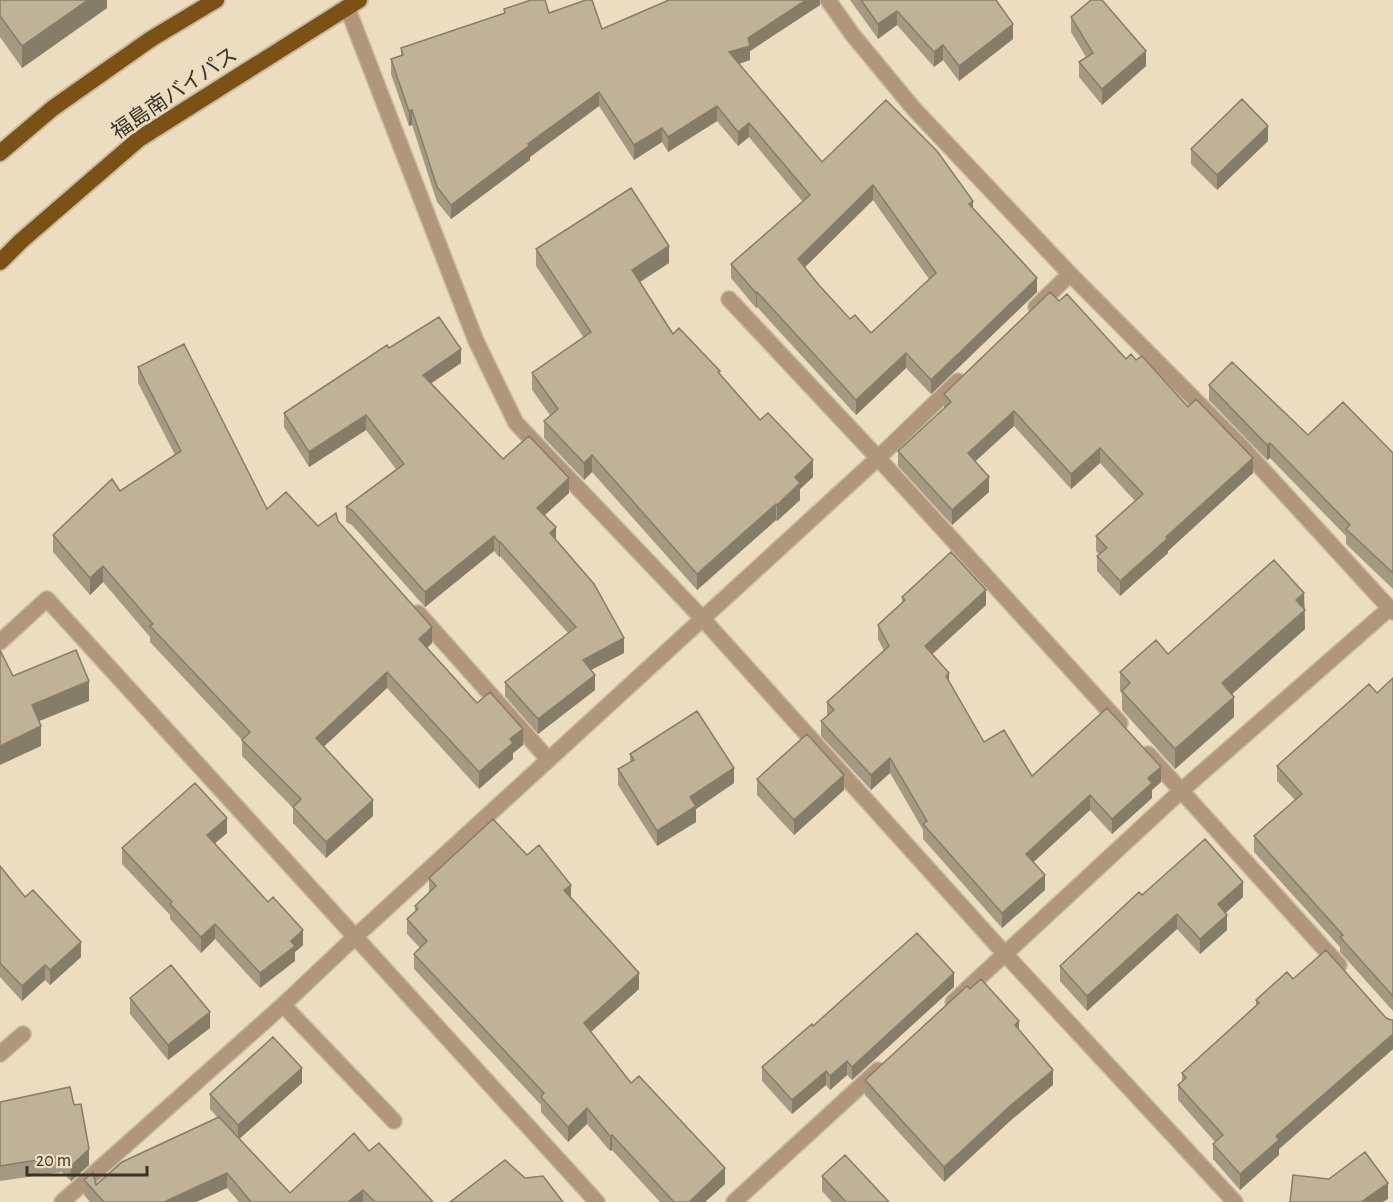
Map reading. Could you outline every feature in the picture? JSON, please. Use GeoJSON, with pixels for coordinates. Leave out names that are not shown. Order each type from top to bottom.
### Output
{"type":"FeatureCollection","features":[{"type":"Feature","properties":{"kind":"highway"},"geometry":{"type":"LineString","coordinates":[[0,153],[53,108],[150,39],[216,0]]}},
{"type":"Feature","properties":{"kind":"highway","name":"福島南バイパス"},"geometry":{"type":"LineString","coordinates":[[0,262],[21,241],[139,139],[353,4]]}},
{"type":"Feature","properties":{"kind":"street"},"geometry":{"type":"LineString","coordinates":[[828,0],[852,34],[914,109],[1070,274],[1241,446],[1391,610],[1182,790],[944,1010]]}},
{"type":"Feature","properties":{"kind":"street"},"geometry":{"type":"LineString","coordinates":[[353,4],[476,341],[516,423],[702,618],[1005,954],[1235,1202]]}},
{"type":"Feature","properties":{"kind":"street"},"geometry":{"type":"LineString","coordinates":[[1028,314],[1070,274]]}},
{"type":"Feature","properties":{"kind":"street"},"geometry":{"type":"LineString","coordinates":[[729,299],[878,458],[1126,730]]}},
{"type":"Feature","properties":{"kind":"street"},"geometry":{"type":"LineString","coordinates":[[62,1202],[283,1005],[878,458],[970,370]]}},
{"type":"Feature","properties":{"kind":"street"},"geometry":{"type":"LineString","coordinates":[[0,642],[47,599],[597,1202]]}},
{"type":"Feature","properties":{"kind":"street"},"geometry":{"type":"LineString","coordinates":[[407,601],[548,759]]}},
{"type":"Feature","properties":{"kind":"street"},"geometry":{"type":"LineString","coordinates":[[1142,747],[1346,973]]}},
{"type":"Feature","properties":{"kind":"street"},"geometry":{"type":"LineString","coordinates":[[283,1005],[394,1121]]}},
{"type":"Feature","properties":{"kind":"street"},"geometry":{"type":"LineString","coordinates":[[0,1054],[23,1034]]}},
{"type":"Feature","properties":{"kind":"street"},"geometry":{"type":"LineString","coordinates":[[734,1202],[891,1058]]}},
{"type":"Feature","properties":{"kind":"building"},"geometry":{"type":"Polygon","coordinates":[[[0,0],[88,0],[22,46],[0,16],[0,0]]]}},
{"type":"Feature","properties":{"kind":"building"},"geometry":{"type":"Polygon","coordinates":[[[531,0],[545,0],[549,13],[592,0],[602,29],[669,0],[806,0],[748,38],[750,46],[729,52],[822,162],[886,100],[937,151],[973,201],[969,204],[1037,278],[931,380],[906,353],[856,400],[731,264],[810,195],[749,123],[738,132],[717,106],[668,137],[662,128],[634,145],[599,92],[451,205],[437,187],[412,110],[409,111],[391,59],[403,55],[401,48],[505,13],[504,9],[531,0]],[[873,185],[798,259],[850,319],[855,315],[871,333],[936,273],[873,185]]]}},
{"type":"Feature","properties":{"kind":"building"},"geometry":{"type":"Polygon","coordinates":[[[861,0],[996,0],[1013,24],[959,66],[943,45],[934,52],[897,11],[878,24],[861,0]]]}},
{"type":"Feature","properties":{"kind":"building"},"geometry":{"type":"Polygon","coordinates":[[[1091,0],[1102,0],[1146,51],[1102,89],[1079,62],[1093,53],[1071,17],[1091,0]]]}},
{"type":"Feature","properties":{"kind":"building"},"geometry":{"type":"Polygon","coordinates":[[[1242,99],[1268,126],[1217,175],[1191,149],[1242,99]]]}},
{"type":"Feature","properties":{"kind":"building"},"geometry":{"type":"Polygon","coordinates":[[[631,188],[669,246],[632,270],[673,334],[679,328],[720,371],[718,372],[760,420],[768,413],[813,460],[795,477],[800,483],[697,574],[592,455],[584,463],[544,421],[558,409],[532,373],[591,332],[536,249],[631,188]]]}},
{"type":"Feature","properties":{"kind":"building"},"geometry":{"type":"Polygon","coordinates":[[[1050,292],[1059,301],[1067,294],[1126,359],[1131,354],[1136,360],[1142,356],[1188,407],[1196,399],[1253,458],[1120,581],[1097,556],[1107,548],[1096,536],[1143,494],[1100,448],[1071,474],[1014,411],[968,453],[989,477],[952,510],[898,451],[951,402],[944,394],[1050,292]]]}},
{"type":"Feature","properties":{"kind":"building"},"geometry":{"type":"Polygon","coordinates":[[[439,317],[461,349],[423,375],[503,459],[529,436],[569,478],[537,508],[556,527],[550,533],[594,584],[624,638],[583,660],[595,675],[538,719],[505,682],[576,627],[494,536],[425,592],[352,510],[346,507],[404,464],[366,415],[309,452],[284,413],[387,345],[389,348],[439,317]]]}},
{"type":"Feature","properties":{"kind":"building"},"geometry":{"type":"Polygon","coordinates":[[[184,344],[267,509],[286,492],[318,526],[336,513],[338,521],[432,627],[419,639],[477,703],[490,692],[523,729],[510,739],[513,743],[479,772],[387,672],[316,738],[373,800],[326,842],[293,807],[301,799],[242,740],[250,732],[150,626],[153,624],[103,566],[90,578],[53,535],[112,479],[120,491],[181,451],[138,367],[184,344]]]}},
{"type":"Feature","properties":{"kind":"building"},"geometry":{"type":"Polygon","coordinates":[[[1232,362],[1308,435],[1343,402],[1393,453],[1393,573],[1346,529],[1350,525],[1270,443],[1267,445],[1209,385],[1232,362]]]}},
{"type":"Feature","properties":{"kind":"building"},"geometry":{"type":"Polygon","coordinates":[[[951,552],[986,590],[925,646],[949,673],[946,676],[984,742],[1004,730],[1032,776],[1107,708],[1161,767],[1148,778],[1152,783],[1112,819],[1090,795],[1026,854],[1045,875],[1002,913],[923,824],[927,821],[890,758],[871,775],[821,721],[834,710],[827,702],[889,646],[878,625],[905,600],[902,597],[951,552]]]}},
{"type":"Feature","properties":{"kind":"building"},"geometry":{"type":"Polygon","coordinates":[[[1274,560],[1304,593],[1296,600],[1305,610],[1222,683],[1234,697],[1175,749],[1122,691],[1130,683],[1120,672],[1156,640],[1168,654],[1274,560]]]}},
{"type":"Feature","properties":{"kind":"building"},"geometry":{"type":"Polygon","coordinates":[[[0,650],[13,676],[76,650],[89,681],[32,705],[41,726],[0,746],[0,650]]]}},
{"type":"Feature","properties":{"kind":"building"},"geometry":{"type":"Polygon","coordinates":[[[1393,678],[1393,996],[1340,937],[1343,935],[1254,836],[1302,794],[1277,766],[1369,684],[1377,693],[1393,678]]]}},
{"type":"Feature","properties":{"kind":"building"},"geometry":{"type":"Polygon","coordinates":[[[697,711],[734,768],[690,797],[696,806],[657,831],[618,769],[634,760],[630,754],[697,711]]]}},
{"type":"Feature","properties":{"kind":"building"},"geometry":{"type":"Polygon","coordinates":[[[807,734],[844,775],[794,820],[757,779],[807,734]]]}},
{"type":"Feature","properties":{"kind":"building"},"geometry":{"type":"Polygon","coordinates":[[[195,783],[227,818],[207,835],[268,902],[273,897],[303,930],[291,941],[295,946],[260,973],[215,924],[201,937],[122,848],[195,783]]]}},
{"type":"Feature","properties":{"kind":"building"},"geometry":{"type":"Polygon","coordinates":[[[493,819],[527,855],[539,845],[571,885],[564,890],[639,973],[584,1023],[631,1083],[639,1076],[725,1168],[689,1202],[674,1202],[612,1135],[610,1136],[587,1108],[568,1127],[541,1097],[544,1093],[414,954],[427,941],[407,919],[418,909],[415,906],[436,886],[429,878],[493,819]]]}},
{"type":"Feature","properties":{"kind":"building"},"geometry":{"type":"Polygon","coordinates":[[[1205,839],[1243,882],[1218,904],[1227,915],[1200,939],[1177,914],[1087,996],[1060,966],[1139,892],[1142,895],[1205,839]]]}},
{"type":"Feature","properties":{"kind":"building"},"geometry":{"type":"Polygon","coordinates":[[[0,866],[25,897],[33,890],[81,942],[50,970],[45,965],[22,986],[0,963],[0,866]]]}},
{"type":"Feature","properties":{"kind":"building"},"geometry":{"type":"Polygon","coordinates":[[[917,933],[954,973],[852,1067],[847,1061],[830,1076],[826,1071],[792,1100],[762,1067],[812,1024],[813,1026],[917,933]]]}},
{"type":"Feature","properties":{"kind":"building"},"geometry":{"type":"Polygon","coordinates":[[[1326,950],[1386,1018],[1393,1020],[1393,1034],[1276,1136],[1279,1140],[1240,1174],[1213,1144],[1223,1135],[1178,1085],[1186,1078],[1182,1073],[1259,1003],[1256,1000],[1287,972],[1293,979],[1326,950]]]}},
{"type":"Feature","properties":{"kind":"building"},"geometry":{"type":"Polygon","coordinates":[[[171,965],[210,1012],[168,1045],[130,998],[171,965]]]}},
{"type":"Feature","properties":{"kind":"building"},"geometry":{"type":"Polygon","coordinates":[[[981,979],[1019,1021],[1015,1025],[1053,1070],[944,1167],[865,1080],[967,986],[970,989],[981,979]]]}},
{"type":"Feature","properties":{"kind":"building"},"geometry":{"type":"Polygon","coordinates":[[[273,1037],[302,1068],[238,1125],[210,1094],[273,1037]]]}},
{"type":"Feature","properties":{"kind":"building"},"geometry":{"type":"Polygon","coordinates":[[[70,1087],[74,1105],[81,1104],[89,1149],[71,1166],[62,1156],[0,1166],[0,1102],[70,1087]]]}},
{"type":"Feature","properties":{"kind":"building"},"geometry":{"type":"Polygon","coordinates":[[[219,1117],[290,1193],[354,1133],[369,1151],[379,1143],[433,1202],[375,1202],[363,1190],[348,1202],[251,1202],[227,1173],[164,1202],[104,1202],[84,1180],[93,1172],[96,1185],[122,1162],[219,1117]]]}},
{"type":"Feature","properties":{"kind":"building"},"geometry":{"type":"Polygon","coordinates":[[[1365,1152],[1388,1183],[1361,1202],[1290,1202],[1293,1175],[1329,1179],[1365,1152]]]}},
{"type":"Feature","properties":{"kind":"building"},"geometry":{"type":"Polygon","coordinates":[[[845,1155],[889,1202],[846,1202],[822,1176],[845,1155]]]}},
{"type":"Feature","properties":{"kind":"building"},"geometry":{"type":"Polygon","coordinates":[[[505,1160],[525,1178],[543,1176],[563,1202],[450,1202],[505,1160]]]}}]}
